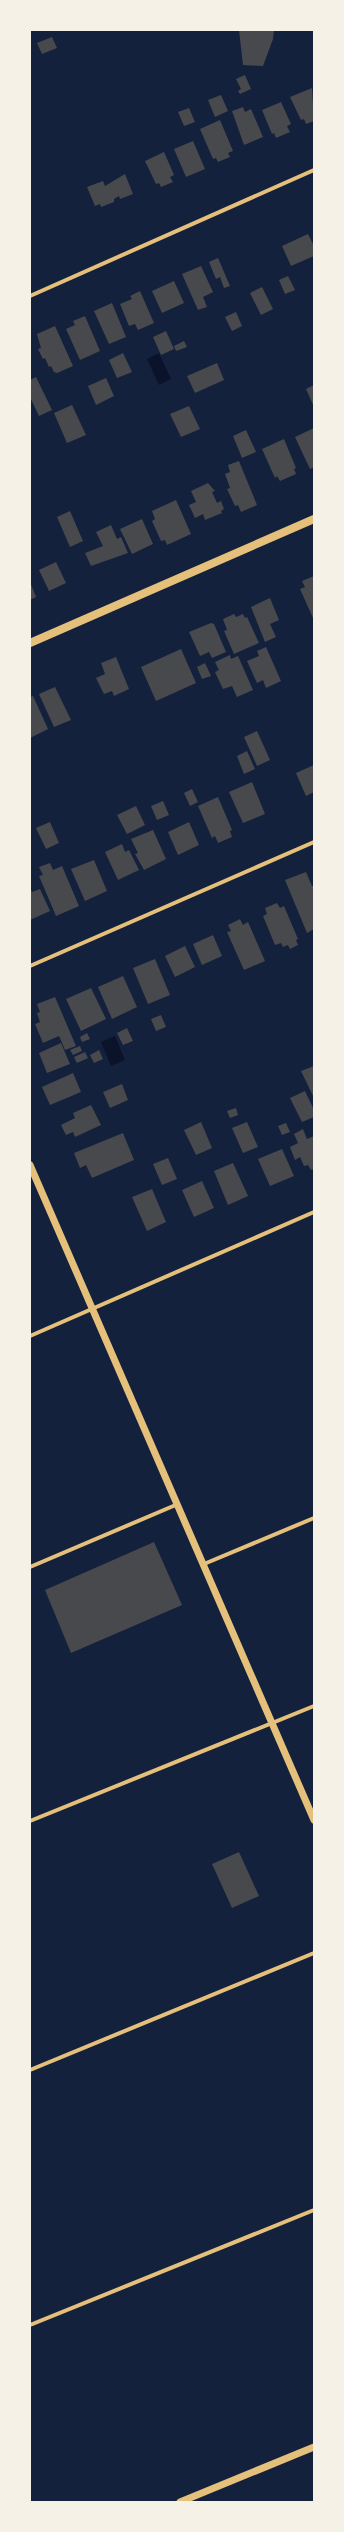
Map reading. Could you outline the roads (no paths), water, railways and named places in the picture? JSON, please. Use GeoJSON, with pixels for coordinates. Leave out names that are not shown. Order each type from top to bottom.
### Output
{"type":"FeatureCollection","features":[{"type":"Feature","properties":{"kind":"main road"},"geometry":{"type":"LineString","coordinates":[[30,643],[314,519]]}},
{"type":"Feature","properties":{"kind":"street"},"geometry":{"type":"LineString","coordinates":[[30,296],[314,170]]}},
{"type":"Feature","properties":{"kind":"street"},"geometry":{"type":"LineString","coordinates":[[30,966],[314,842]]}},
{"type":"Feature","properties":{"kind":"street"},"geometry":{"type":"LineString","coordinates":[[30,1165],[314,1820]]}},
{"type":"Feature","properties":{"kind":"street"},"geometry":{"type":"LineString","coordinates":[[30,1336],[314,1212]]}},
{"type":"Feature","properties":{"kind":"street"},"geometry":{"type":"LineString","coordinates":[[30,1567],[178,1504]]}},
{"type":"Feature","properties":{"kind":"street"},"geometry":{"type":"LineString","coordinates":[[204,1564],[314,1518]]}},
{"type":"Feature","properties":{"kind":"street"},"geometry":{"type":"LineString","coordinates":[[30,1821],[314,1706]]}},
{"type":"Feature","properties":{"kind":"street"},"geometry":{"type":"LineString","coordinates":[[30,2070],[314,1953]]}},
{"type":"Feature","properties":{"kind":"street"},"geometry":{"type":"LineString","coordinates":[[30,2325],[314,2210]]}},
{"type":"Feature","properties":{"kind":"street"},"geometry":{"type":"LineString","coordinates":[[180,2502],[314,2447]]}},
{"type":"Feature","properties":{"kind":"water"},"geometry":{"type":"Polygon","coordinates":[[[159,353],[171,379],[159,385],[147,359],[159,353]]]}},
{"type":"Feature","properties":{"kind":"water"},"geometry":{"type":"Polygon","coordinates":[[[115,1036],[125,1060],[111,1066],[101,1042],[115,1036]]]}}]}
